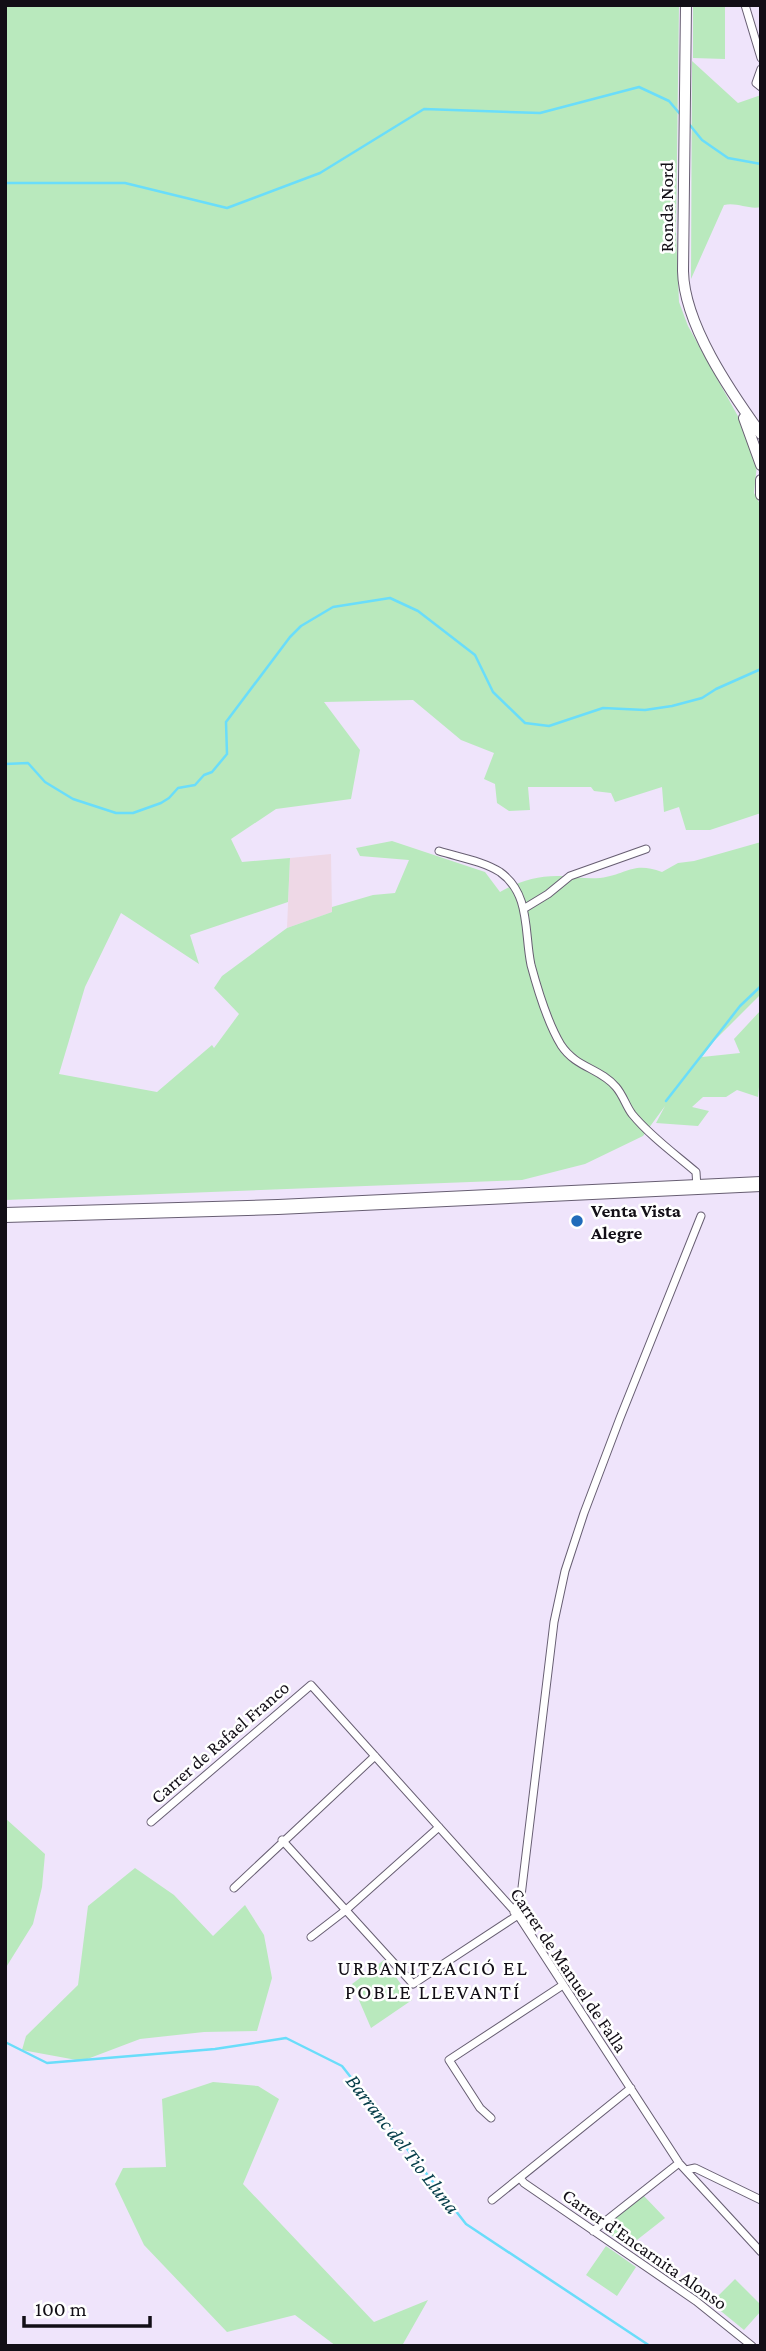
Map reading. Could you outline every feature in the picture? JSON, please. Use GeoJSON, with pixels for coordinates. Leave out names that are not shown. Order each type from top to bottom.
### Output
{"type":"FeatureCollection","features":[{"type":"Feature","properties":{"kind":"highway"},"geometry":{"type":"LineString","coordinates":[[5,1215],[278,1208],[761,1186]]}},
{"type":"Feature","properties":{"kind":"main road","name":"Ronda Nord"},"geometry":{"type":"LineString","coordinates":[[686,5],[685,295],[696,329],[735,396],[761,434]]}},
{"type":"Feature","properties":{"kind":"main road","name":"Ronda Nord"},"geometry":{"type":"LineString","coordinates":[[735,396],[761,465]]}},
{"type":"Feature","properties":{"kind":"main road"},"geometry":{"type":"LineString","coordinates":[[761,480],[761,495]]}},
{"type":"Feature","properties":{"kind":"street"},"geometry":{"type":"LineString","coordinates":[[745,5],[761,58]]}},
{"type":"Feature","properties":{"kind":"street"},"geometry":{"type":"LineString","coordinates":[[761,69],[756,83],[761,87]]}},
{"type":"Feature","properties":{"kind":"street"},"geometry":{"type":"LineString","coordinates":[[525,908],[570,876],[646,849]]}},
{"type":"Feature","properties":{"kind":"street"},"geometry":{"type":"LineString","coordinates":[[439,851],[498,871],[512,883],[525,908],[532,967],[559,1042],[578,1064],[616,1087],[632,1114],[696,1172],[697,1189]]}},
{"type":"Feature","properties":{"kind":"street"},"geometry":{"type":"LineString","coordinates":[[282,1840],[412,1984],[516,1914],[521,1896],[554,1622],[565,1571],[615,1430],[701,1216]]}},
{"type":"Feature","properties":{"kind":"street","name":"Carrer de Manuel de Falla"},"geometry":{"type":"LineString","coordinates":[[310,1685],[516,1914],[680,2162],[761,2252]]}},
{"type":"Feature","properties":{"kind":"street","name":"Carrer de Rafael Franco"},"geometry":{"type":"LineString","coordinates":[[151,1822],[310,1685]]}},
{"type":"Feature","properties":{"kind":"street"},"geometry":{"type":"LineString","coordinates":[[234,1888],[282,1840],[375,1756]]}},
{"type":"Feature","properties":{"kind":"street"},"geometry":{"type":"LineString","coordinates":[[311,1937],[346,1910],[439,1827]]}},
{"type":"Feature","properties":{"kind":"street"},"geometry":{"type":"LineString","coordinates":[[491,2118],[480,2108],[449,2060],[563,1985]]}},
{"type":"Feature","properties":{"kind":"street"},"geometry":{"type":"LineString","coordinates":[[492,2200],[631,2088]]}},
{"type":"Feature","properties":{"kind":"street"},"geometry":{"type":"LineString","coordinates":[[593,2231],[680,2162]]}},
{"type":"Feature","properties":{"kind":"street"},"geometry":{"type":"LineString","coordinates":[[686,2170],[695,2168],[761,2200]]}},
{"type":"Feature","properties":{"kind":"street","name":"Carrer d'Encarnita Alonso"},"geometry":{"type":"LineString","coordinates":[[520,2178],[696,2301],[752,2346]]}},
{"type":"Feature","properties":{"kind":"shaded area"},"geometry":{"type":"Polygon","coordinates":[[[331,854],[332,912],[287,928],[290,858],[331,854]]]}},
{"type":"Feature","properties":{"kind":"green space"},"geometry":{"type":"Polygon","coordinates":[[[5,5],[679,5],[676,232],[679,302],[688,326],[745,429],[757,464],[754,493],[761,506],[761,813],[710,830],[686,830],[679,807],[664,812],[662,787],[615,802],[611,793],[594,791],[591,787],[528,787],[530,810],[509,811],[497,803],[495,784],[484,779],[494,753],[461,740],[413,700],[324,702],[360,750],[351,799],[276,809],[231,839],[242,862],[290,858],[288,902],[190,935],[199,964],[121,913],[85,987],[59,1074],[157,1092],[212,1045],[214,1048],[239,1014],[214,988],[222,976],[287,928],[332,912],[332,907],[373,895],[395,893],[409,860],[360,856],[356,848],[392,841],[485,872],[500,892],[522,882],[545,877],[600,878],[637,868],[662,872],[678,863],[761,842],[761,994],[714,1041],[702,1057],[740,1053],[734,1039],[761,1010],[758,1097],[737,1090],[726,1097],[703,1097],[692,1107],[709,1111],[698,1126],[656,1123],[665,1106],[643,1136],[585,1164],[522,1180],[5,1200],[5,5]]]}},
{"type":"Feature","properties":{"kind":"green space"},"geometry":{"type":"Polygon","coordinates":[[[693,5],[725,5],[725,59],[693,58],[693,5]]]}},
{"type":"Feature","properties":{"kind":"green space"},"geometry":{"type":"Polygon","coordinates":[[[692,61],[738,103],[761,95],[761,207],[724,205],[691,279],[692,61]]]}},
{"type":"Feature","properties":{"kind":"green space"},"geometry":{"type":"Polygon","coordinates":[[[5,1818],[45,1854],[42,1887],[33,1924],[5,1969],[5,1818]]]}},
{"type":"Feature","properties":{"kind":"green space"},"geometry":{"type":"Polygon","coordinates":[[[135,1868],[174,1895],[213,1936],[245,1905],[264,1935],[272,1978],[257,2031],[204,2032],[140,2039],[82,2061],[22,2050],[26,2036],[78,1985],[88,1906],[135,1868]]]}},
{"type":"Feature","properties":{"kind":"green space"},"geometry":{"type":"Polygon","coordinates":[[[384,1960],[412,2000],[371,2028],[352,1984],[384,1960]]]}},
{"type":"Feature","properties":{"kind":"green space"},"geometry":{"type":"Polygon","coordinates":[[[213,2082],[258,2086],[279,2099],[243,2184],[374,2322],[428,2300],[403,2344],[336,2346],[295,2315],[227,2332],[144,2245],[115,2184],[123,2168],[166,2167],[162,2099],[213,2082]]]}},
{"type":"Feature","properties":{"kind":"green space"},"geometry":{"type":"Polygon","coordinates":[[[643,2195],[665,2218],[628,2247],[607,2232],[606,2225],[643,2195]]]}},
{"type":"Feature","properties":{"kind":"green space"},"geometry":{"type":"Polygon","coordinates":[[[606,2246],[636,2267],[617,2296],[586,2275],[606,2246]]]}},
{"type":"Feature","properties":{"kind":"green space"},"geometry":{"type":"Polygon","coordinates":[[[735,2279],[761,2305],[761,2311],[744,2330],[711,2303],[735,2279]]]}},
{"type":"Feature","properties":{"kind":"waterway"},"geometry":{"type":"LineString","coordinates":[[5,183],[125,183],[227,208],[320,173],[424,109],[540,113],[639,87],[669,101],[680,114]]}},
{"type":"Feature","properties":{"kind":"waterway"},"geometry":{"type":"LineString","coordinates":[[689,124],[702,140],[728,158],[761,164]]}},
{"type":"Feature","properties":{"kind":"waterway"},"geometry":{"type":"LineString","coordinates":[[5,764],[28,763],[45,782],[73,799],[116,813],[133,813],[161,803],[178,788],[195,785],[204,775],[212,772],[227,754],[226,722],[301,626],[333,607],[390,598],[418,611],[475,655],[493,692],[525,723],[549,726],[603,708],[645,710],[672,706],[702,698],[761,669]]}},
{"type":"Feature","properties":{"kind":"waterway"},"geometry":{"type":"LineString","coordinates":[[666,1101],[740,1006],[761,986]]}},
{"type":"Feature","properties":{"kind":"waterway","name":"Barranc del Tio Lluna"},"geometry":{"type":"LineString","coordinates":[[5,2042],[47,2063],[215,2049],[286,2038],[342,2066],[466,2224],[650,2346]]}},
{"type":"Feature","properties":{"kind":"place","name":"Venta Vista Alegre"},"geometry":{"type":"Point","coordinates":[577,1221]}},
{"type":"Feature","properties":{"kind":"district","name":"URBANITZACIÓ EL POBLE LLEVANTÍ"},"geometry":{"type":"Point","coordinates":[433,1980]}}]}
